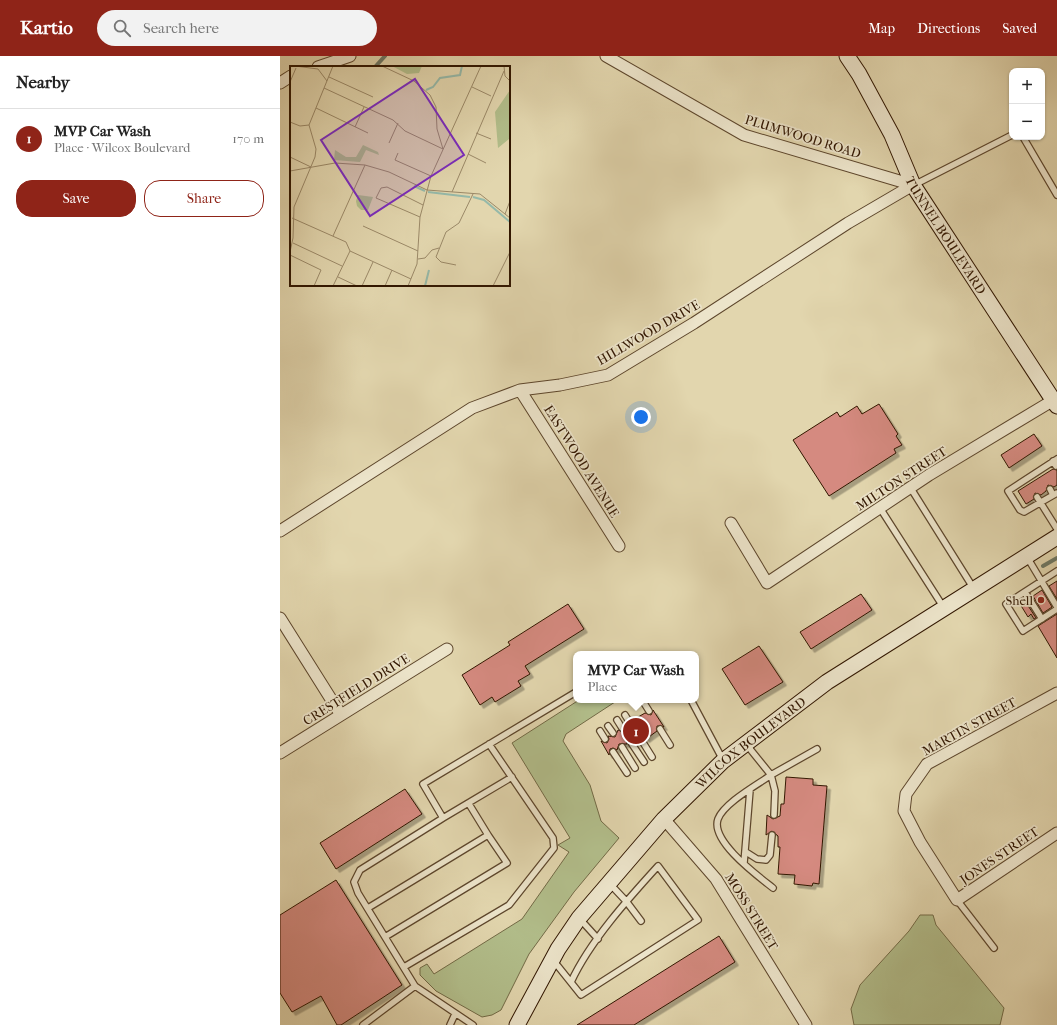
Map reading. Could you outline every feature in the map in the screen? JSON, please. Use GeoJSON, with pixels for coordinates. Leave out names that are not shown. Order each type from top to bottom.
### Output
{"type":"FeatureCollection","features":[{"type":"Feature","properties":{"kind":"main road","name":"TUNNEL BOULEVARD"},"geometry":{"type":"LineString","coordinates":[[847,56],[859,74],[892,135],[913,185],[1054,403]]}},
{"type":"Feature","properties":{"kind":"main road","name":"WILCOX BOULEVARD"},"geometry":{"type":"LineString","coordinates":[[517,1025],[552,960],[579,918],[664,819],[723,761],[827,682],[1057,537]]}},
{"type":"Feature","properties":{"kind":"street"},"geometry":{"type":"LineString","coordinates":[[321,66],[350,56]]}},
{"type":"Feature","properties":{"kind":"street","name":"PLUMWOOD ROAD"},"geometry":{"type":"LineString","coordinates":[[606,56],[744,135],[913,185]]}},
{"type":"Feature","properties":{"kind":"street"},"geometry":{"type":"LineString","coordinates":[[280,83],[290,77]]}},
{"type":"Feature","properties":{"kind":"street","name":"HILLWOOD DRIVE"},"geometry":{"type":"LineString","coordinates":[[280,531],[472,408],[520,390],[560,385],[608,375],[694,323],[848,223],[913,185]]}},
{"type":"Feature","properties":{"kind":"street","name":"EASTWOOD AVENUE"},"geometry":{"type":"LineString","coordinates":[[520,390],[619,546]]}},
{"type":"Feature","properties":{"kind":"street","name":"MILTON STREET"},"geometry":{"type":"LineString","coordinates":[[731,523],[767,583],[910,487],[1054,403]]}},
{"type":"Feature","properties":{"kind":"street"},"geometry":{"type":"LineString","coordinates":[[280,618],[341,715]]}},
{"type":"Feature","properties":{"kind":"street","name":"CRESTFIELD DRIVE"},"geometry":{"type":"LineString","coordinates":[[280,753],[447,649]]}},
{"type":"Feature","properties":{"kind":"street","name":"MARTIN STREET"},"geometry":{"type":"LineString","coordinates":[[957,900],[920,842],[904,811],[906,794],[927,764],[1057,693]]}},
{"type":"Feature","properties":{"kind":"street","name":"MOSS STREET"},"geometry":{"type":"LineString","coordinates":[[664,819],[716,879],[806,1025]]}},
{"type":"Feature","properties":{"kind":"street","name":"JONES STREET"},"geometry":{"type":"LineString","coordinates":[[957,900],[1057,833]]}},
{"type":"Feature","properties":{"kind":"lane"},"geometry":{"type":"LineString","coordinates":[[913,185],[1009,137]]}},
{"type":"Feature","properties":{"kind":"lane"},"geometry":{"type":"LineString","coordinates":[[1025,140],[1057,194]]}},
{"type":"Feature","properties":{"kind":"lane"},"geometry":{"type":"LineString","coordinates":[[1050,489],[1055,494],[1024,512],[1020,510],[1008,491],[1027,482],[1055,462]]}},
{"type":"Feature","properties":{"kind":"lane"},"geometry":{"type":"LineString","coordinates":[[910,487],[974,590]]}},
{"type":"Feature","properties":{"kind":"lane"},"geometry":{"type":"LineString","coordinates":[[1037,497],[1057,529]]}},
{"type":"Feature","properties":{"kind":"lane"},"geometry":{"type":"LineString","coordinates":[[880,507],[944,609]]}},
{"type":"Feature","properties":{"kind":"lane"},"geometry":{"type":"LineString","coordinates":[[1027,557],[1041,581],[1057,608],[1023,631],[1006,604],[1041,581],[1056,573]]}},
{"type":"Feature","properties":{"kind":"lane"},"geometry":{"type":"LineString","coordinates":[[1025,592],[1042,619]]}},
{"type":"Feature","properties":{"kind":"lane"},"geometry":{"type":"LineString","coordinates":[[443,818],[423,784],[573,694]]}},
{"type":"Feature","properties":{"kind":"lane"},"geometry":{"type":"LineString","coordinates":[[644,703],[649,710]]}},
{"type":"Feature","properties":{"kind":"lane"},"geometry":{"type":"LineString","coordinates":[[693,703],[723,761]]}},
{"type":"Feature","properties":{"kind":"lane"},"geometry":{"type":"LineString","coordinates":[[625,715],[630,722]]}},
{"type":"Feature","properties":{"kind":"lane"},"geometry":{"type":"LineString","coordinates":[[617,720],[622,728]]}},
{"type":"Feature","properties":{"kind":"lane"},"geometry":{"type":"LineString","coordinates":[[608,726],[613,733]]}},
{"type":"Feature","properties":{"kind":"lane"},"geometry":{"type":"LineString","coordinates":[[660,729],[670,745]]}},
{"type":"Feature","properties":{"kind":"lane"},"geometry":{"type":"LineString","coordinates":[[600,731],[605,739]]}},
{"type":"Feature","properties":{"kind":"lane"},"geometry":{"type":"LineString","coordinates":[[639,736],[652,757]]}},
{"type":"Feature","properties":{"kind":"lane"},"geometry":{"type":"LineString","coordinates":[[630,741],[644,762]]}},
{"type":"Feature","properties":{"kind":"lane"},"geometry":{"type":"LineString","coordinates":[[404,967],[509,905],[554,848],[553,838],[489,744]]}},
{"type":"Feature","properties":{"kind":"lane"},"geometry":{"type":"LineString","coordinates":[[746,744],[771,775],[775,791],[774,815]]}},
{"type":"Feature","properties":{"kind":"lane"},"geometry":{"type":"LineString","coordinates":[[622,747],[635,768]]}},
{"type":"Feature","properties":{"kind":"lane"},"geometry":{"type":"LineString","coordinates":[[773,888],[723,843],[718,832],[717,820],[722,812],[750,790],[771,775],[816,748]]}},
{"type":"Feature","properties":{"kind":"lane"},"geometry":{"type":"LineString","coordinates":[[613,752],[627,773]]}},
{"type":"Feature","properties":{"kind":"lane"},"geometry":{"type":"LineString","coordinates":[[473,1025],[415,986],[358,893],[354,882],[360,870],[512,777]]}},
{"type":"Feature","properties":{"kind":"lane"},"geometry":{"type":"LineString","coordinates":[[744,863],[750,790]]}},
{"type":"Feature","properties":{"kind":"lane"},"geometry":{"type":"LineString","coordinates":[[384,937],[507,863],[469,804]]}},
{"type":"Feature","properties":{"kind":"lane"},"geometry":{"type":"LineString","coordinates":[[368,908],[488,834]]}},
{"type":"Feature","properties":{"kind":"lane"},"geometry":{"type":"LineString","coordinates":[[746,852],[757,859],[766,860],[770,856],[772,835]]}},
{"type":"Feature","properties":{"kind":"lane"},"geometry":{"type":"LineString","coordinates":[[552,960],[581,995],[698,920],[658,866],[626,901],[579,965],[571,982]]}},
{"type":"Feature","properties":{"kind":"lane"},"geometry":{"type":"LineString","coordinates":[[608,883],[626,901],[640,921]]}},
{"type":"Feature","properties":{"kind":"lane"},"geometry":{"type":"LineString","coordinates":[[957,900],[994,948]]}},
{"type":"Feature","properties":{"kind":"lane"},"geometry":{"type":"LineString","coordinates":[[579,918],[598,939]]}},
{"type":"Feature","properties":{"kind":"lane"},"geometry":{"type":"LineString","coordinates":[[363,1025],[415,986]]}},
{"type":"Feature","properties":{"kind":"lane"},"geometry":{"type":"LineString","coordinates":[[450,1025],[455,1014]]}},
{"type":"Feature","properties":{"kind":"green space"},"geometry":{"type":"Polygon","coordinates":[[[574,703],[613,703],[566,734],[563,741],[590,785],[601,821],[619,838],[574,892],[529,954],[501,1010],[492,1015],[482,1017],[436,991],[420,975],[420,968],[427,964],[434,974],[522,919],[569,852],[558,845],[570,838],[512,743],[574,703]]]}},
{"type":"Feature","properties":{"kind":"green space"},"geometry":{"type":"Polygon","coordinates":[[[920,915],[933,915],[936,925],[1004,1008],[1000,1025],[854,1025],[851,1009],[860,985],[909,931],[920,915]]]}},
{"type":"Feature","properties":{"kind":"building"},"geometry":{"type":"Polygon","coordinates":[[[879,404],[898,434],[896,436],[902,445],[894,449],[896,453],[829,496],[793,440],[837,412],[840,417],[857,406],[862,414],[879,404]]]}},
{"type":"Feature","properties":{"kind":"building"},"geometry":{"type":"Polygon","coordinates":[[[1034,434],[1042,446],[1009,468],[1001,455],[1034,434]]]}},
{"type":"Feature","properties":{"kind":"building"},"geometry":{"type":"Polygon","coordinates":[[[1053,469],[1057,470],[1057,485],[1054,487],[1048,485],[1046,491],[1041,495],[1035,493],[1034,499],[1026,504],[1018,491],[1053,469]]]}},
{"type":"Feature","properties":{"kind":"building"},"geometry":{"type":"Polygon","coordinates":[[[1057,581],[1057,599],[1049,586],[1057,581]]]}},
{"type":"Feature","properties":{"kind":"building"},"geometry":{"type":"Polygon","coordinates":[[[1042,590],[1052,607],[1043,613],[1033,596],[1042,590]]]}},
{"type":"Feature","properties":{"kind":"building"},"geometry":{"type":"Polygon","coordinates":[[[861,594],[872,610],[811,649],[800,632],[861,594]]]}},
{"type":"Feature","properties":{"kind":"building"},"geometry":{"type":"Polygon","coordinates":[[[1025,601],[1036,618],[1034,619],[1031,614],[1028,617],[1020,604],[1025,601]]]}},
{"type":"Feature","properties":{"kind":"building"},"geometry":{"type":"Polygon","coordinates":[[[568,604],[584,629],[525,666],[530,674],[518,681],[521,686],[495,702],[492,697],[480,705],[462,675],[510,645],[508,642],[568,604]]]}},
{"type":"Feature","properties":{"kind":"building"},"geometry":{"type":"Polygon","coordinates":[[[1057,614],[1057,658],[1038,626],[1057,614]]]}},
{"type":"Feature","properties":{"kind":"building"},"geometry":{"type":"Polygon","coordinates":[[[759,646],[783,682],[745,705],[722,669],[759,646]]]}},
{"type":"Feature","properties":{"kind":"building"},"geometry":{"type":"Polygon","coordinates":[[[653,710],[664,727],[657,726],[657,731],[646,739],[641,732],[637,732],[635,738],[628,737],[626,739],[627,744],[619,744],[617,750],[613,748],[610,749],[609,755],[601,741],[607,743],[609,739],[608,736],[615,737],[618,730],[624,732],[626,730],[625,725],[632,727],[634,723],[633,720],[645,713],[651,715],[653,710]]]}},
{"type":"Feature","properties":{"kind":"building"},"geometry":{"type":"Polygon","coordinates":[[[786,777],[813,779],[813,785],[827,786],[819,884],[813,883],[812,886],[794,884],[795,875],[778,874],[780,847],[778,847],[778,836],[772,831],[766,835],[767,815],[773,819],[780,816],[781,804],[784,804],[786,777]]]}},
{"type":"Feature","properties":{"kind":"building"},"geometry":{"type":"Polygon","coordinates":[[[405,789],[422,814],[336,869],[320,843],[405,789]]]}},
{"type":"Feature","properties":{"kind":"building"},"geometry":{"type":"Polygon","coordinates":[[[336,880],[402,985],[341,1025],[337,1025],[321,996],[292,1012],[280,993],[280,915],[336,880]]]}},
{"type":"Feature","properties":{"kind":"building"},"geometry":{"type":"Polygon","coordinates":[[[719,936],[735,962],[634,1025],[577,1025],[719,936]]]}},
{"type":"Feature","properties":{"kind":"waterway"},"geometry":{"type":"LineString","coordinates":[[376,66],[385,56]]}},
{"type":"Feature","properties":{"kind":"waterway"},"geometry":{"type":"LineString","coordinates":[[1043,566],[1057,558]]}},
{"type":"Feature","properties":{"kind":"place","name":"Shell"},"geometry":{"type":"Point","coordinates":[1041,600]}},
{"type":"Feature","properties":{"kind":"place","name":"MVP Car Wash"},"geometry":{"type":"Point","coordinates":[636,731]}}]}
